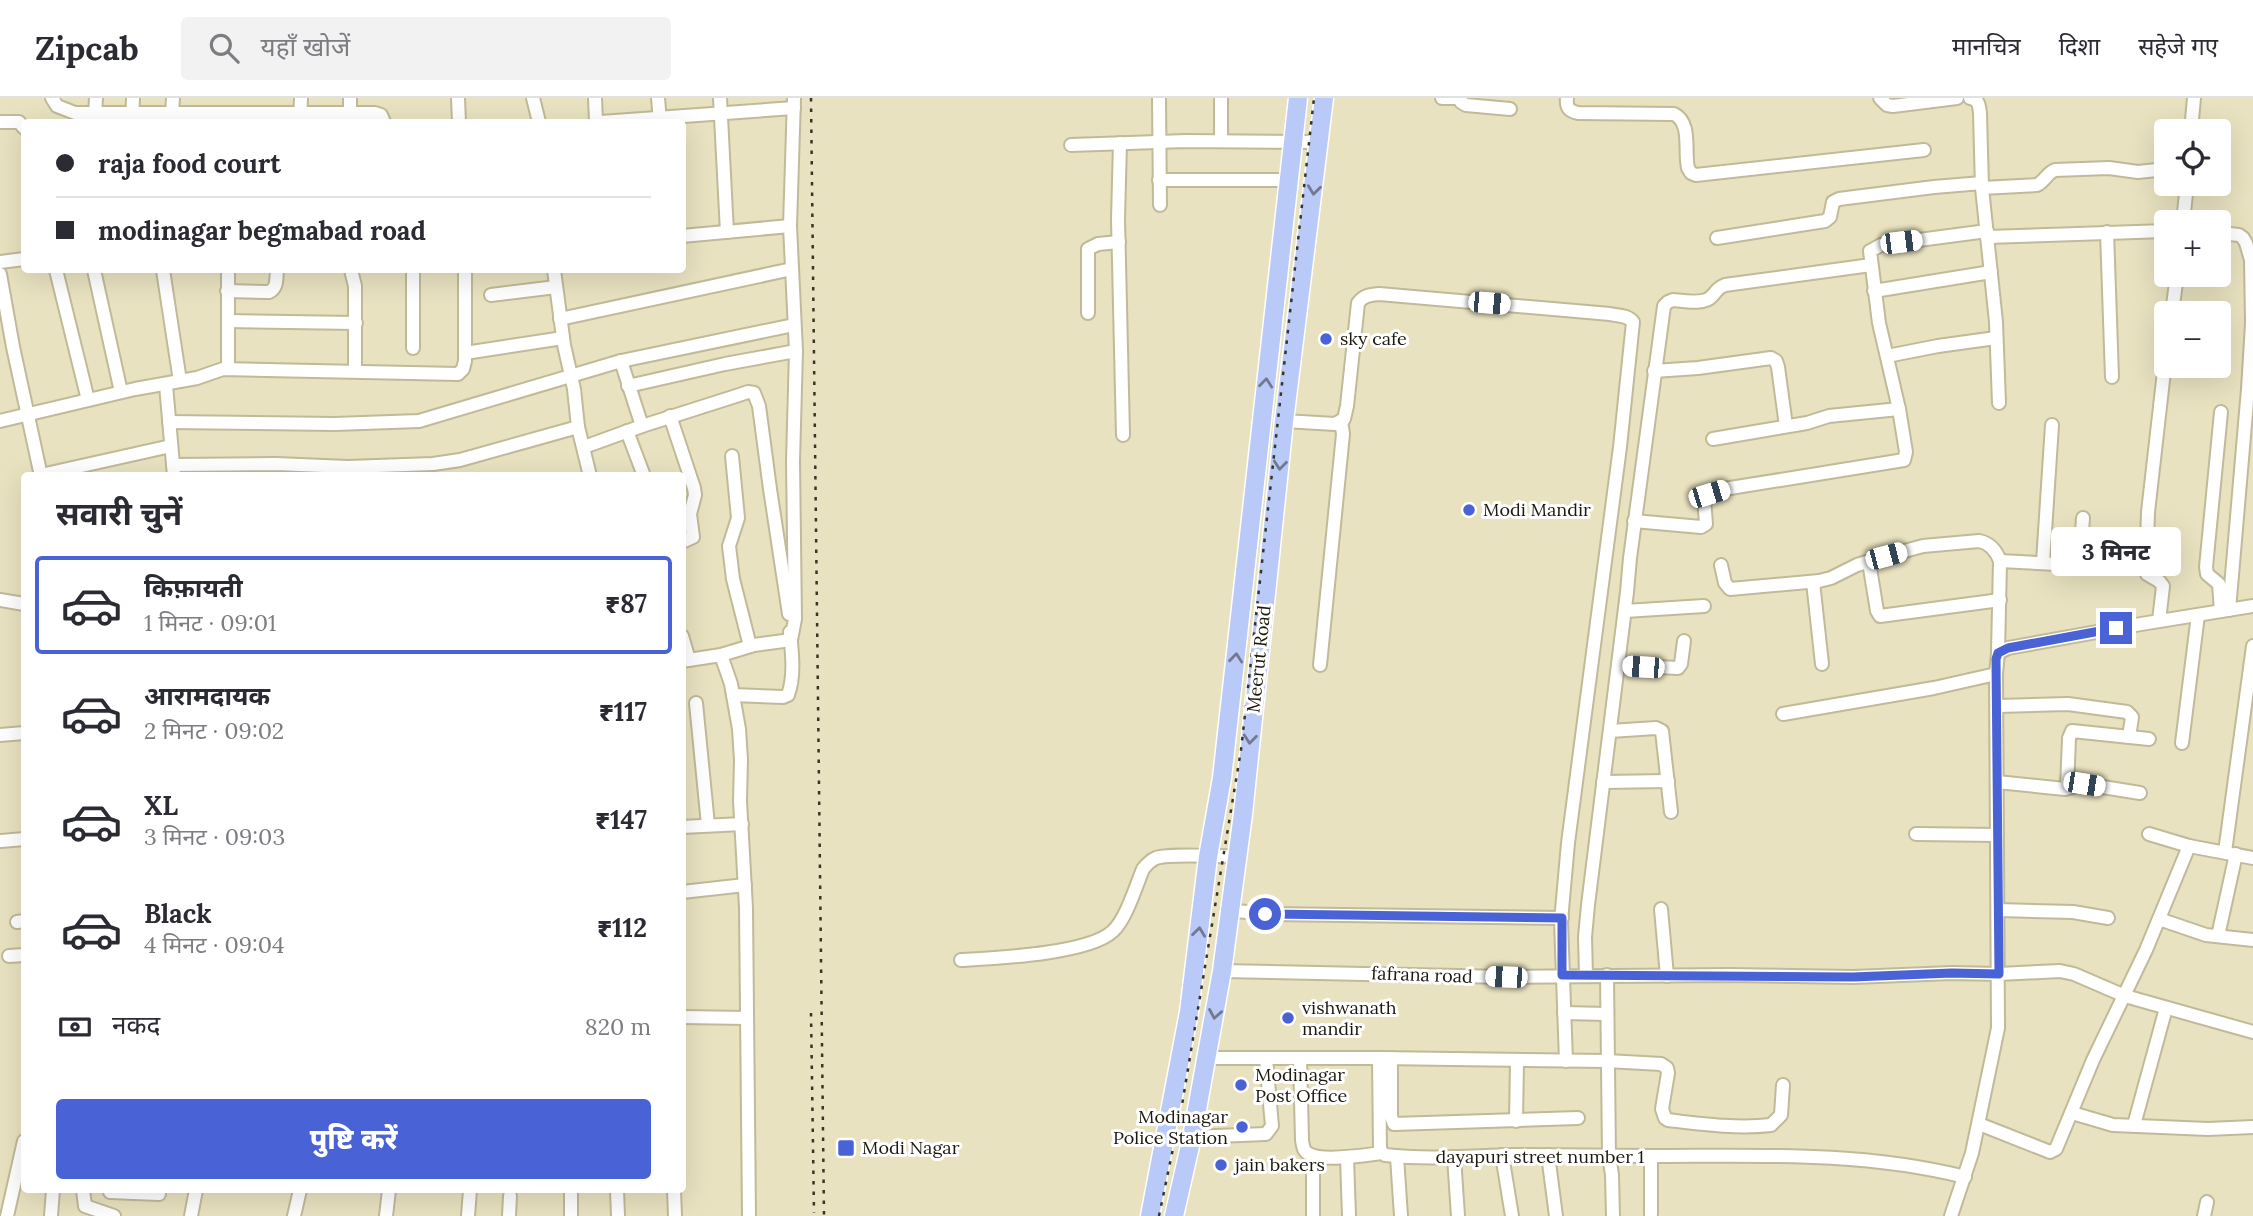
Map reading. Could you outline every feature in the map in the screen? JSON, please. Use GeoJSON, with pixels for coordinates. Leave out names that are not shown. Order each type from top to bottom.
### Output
{"type":"FeatureCollection","features":[{"type":"Feature","properties":{"kind":"highway","name":"Meerut Road"},"geometry":{"type":"LineString","coordinates":[[1150,1216],[1189,1012],[1208,857],[1220,791],[1298,98]]}},
{"type":"Feature","properties":{"kind":"highway","name":"Meerut Road"},"geometry":{"type":"LineString","coordinates":[[1174,1216],[1192,1137],[1222,971],[1245,792],[1284,421],[1324,98]]}},
{"type":"Feature","properties":{"kind":"highway"},"geometry":{"type":"LineString","coordinates":[[1220,791],[1245,792]]}},
{"type":"Feature","properties":{"kind":"street"},"geometry":{"type":"LineString","coordinates":[[52,98],[57,106],[64,110],[132,118],[172,113],[350,118],[374,113],[381,115],[383,119]]}},
{"type":"Feature","properties":{"kind":"street"},"geometry":{"type":"LineString","coordinates":[[95,114],[96,98]]}},
{"type":"Feature","properties":{"kind":"street"},"geometry":{"type":"LineString","coordinates":[[132,118],[133,98]]}},
{"type":"Feature","properties":{"kind":"street"},"geometry":{"type":"LineString","coordinates":[[172,113],[173,98]]}},
{"type":"Feature","properties":{"kind":"street"},"geometry":{"type":"LineString","coordinates":[[212,113],[213,98]]}},
{"type":"Feature","properties":{"kind":"street"},"geometry":{"type":"LineString","coordinates":[[300,118],[301,98]]}},
{"type":"Feature","properties":{"kind":"street"},"geometry":{"type":"LineString","coordinates":[[350,98],[350,118]]}},
{"type":"Feature","properties":{"kind":"street"},"geometry":{"type":"LineString","coordinates":[[458,98],[459,119]]}},
{"type":"Feature","properties":{"kind":"street"},"geometry":{"type":"LineString","coordinates":[[533,98],[537,119]]}},
{"type":"Feature","properties":{"kind":"street"},"geometry":{"type":"LineString","coordinates":[[595,98],[598,119]]}},
{"type":"Feature","properties":{"kind":"street"},"geometry":{"type":"LineString","coordinates":[[658,98],[660,119]]}},
{"type":"Feature","properties":{"kind":"street"},"geometry":{"type":"LineString","coordinates":[[720,98],[727,232]]}},
{"type":"Feature","properties":{"kind":"street"},"geometry":{"type":"LineString","coordinates":[[1159,98],[1160,205]]}},
{"type":"Feature","properties":{"kind":"street"},"geometry":{"type":"LineString","coordinates":[[1221,98],[1221,141]]}},
{"type":"Feature","properties":{"kind":"street"},"geometry":{"type":"LineString","coordinates":[[1442,98],[1459,98],[1466,106],[1494,103],[1510,109]]}},
{"type":"Feature","properties":{"kind":"street"},"geometry":{"type":"LineString","coordinates":[[1567,98],[1567,107],[1578,113],[1674,114],[1680,117],[1685,131],[1688,168],[1696,175],[1924,150]]}},
{"type":"Feature","properties":{"kind":"street"},"geometry":{"type":"LineString","coordinates":[[1880,98],[1886,105],[1893,106],[1957,98]]}},
{"type":"Feature","properties":{"kind":"street"},"geometry":{"type":"LineString","coordinates":[[1970,98],[1979,104],[1982,186],[1991,272],[1999,403]]}},
{"type":"Feature","properties":{"kind":"street"},"geometry":{"type":"LineString","coordinates":[[2192,119],[2194,98]]}},
{"type":"Feature","properties":{"kind":"street"},"geometry":{"type":"LineString","coordinates":[[670,119],[794,103],[790,226],[796,351],[793,461],[795,619],[791,640]]}},
{"type":"Feature","properties":{"kind":"street"},"geometry":{"type":"LineString","coordinates":[[0,122],[19,122],[21,124]]}},
{"type":"Feature","properties":{"kind":"street"},"geometry":{"type":"LineString","coordinates":[[1071,145],[1221,141],[1320,142]]}},
{"type":"Feature","properties":{"kind":"street"},"geometry":{"type":"LineString","coordinates":[[1120,143],[1123,435]]}},
{"type":"Feature","properties":{"kind":"street"},"geometry":{"type":"LineString","coordinates":[[1717,238],[1825,221],[1830,217],[1833,202],[1839,199],[1934,187],[2037,185],[2055,170],[2109,168],[2138,172],[2154,170]]}},
{"type":"Feature","properties":{"kind":"street"},"geometry":{"type":"LineString","coordinates":[[1159,180],[1289,180]]}},
{"type":"Feature","properties":{"kind":"street"},"geometry":{"type":"LineString","coordinates":[[686,236],[790,226]]}},
{"type":"Feature","properties":{"kind":"street"},"geometry":{"type":"LineString","coordinates":[[1634,521],[1701,527],[1707,520],[1705,497],[1724,489],[1904,460],[1906,452],[1874,290],[1870,251],[1881,245],[1987,234],[2154,231]]}},
{"type":"Feature","properties":{"kind":"street"},"geometry":{"type":"LineString","coordinates":[[2107,232],[2112,377]]}},
{"type":"Feature","properties":{"kind":"street"},"geometry":{"type":"LineString","coordinates":[[2225,610],[2252,323],[2250,239],[2231,234]]}},
{"type":"Feature","properties":{"kind":"street"},"geometry":{"type":"LineString","coordinates":[[1088,313],[1088,249],[1098,244],[1119,242]]}},
{"type":"Feature","properties":{"kind":"street"},"geometry":{"type":"LineString","coordinates":[[0,262],[21,259]]}},
{"type":"Feature","properties":{"kind":"street"},"geometry":{"type":"LineString","coordinates":[[1586,976],[1588,905],[1634,521],[1664,306],[1668,302],[1706,300],[1725,285],[1871,265]]}},
{"type":"Feature","properties":{"kind":"street"},"geometry":{"type":"LineString","coordinates":[[560,319],[792,269]]}},
{"type":"Feature","properties":{"kind":"street"},"geometry":{"type":"LineString","coordinates":[[1874,290],[1991,272]]}},
{"type":"Feature","properties":{"kind":"street"},"geometry":{"type":"LineString","coordinates":[[58,273],[88,400]]}},
{"type":"Feature","properties":{"kind":"street"},"geometry":{"type":"LineString","coordinates":[[95,273],[121,392]]}},
{"type":"Feature","properties":{"kind":"street"},"geometry":{"type":"LineString","coordinates":[[163,273],[180,382]]}},
{"type":"Feature","properties":{"kind":"street"},"geometry":{"type":"LineString","coordinates":[[228,273],[228,369]]}},
{"type":"Feature","properties":{"kind":"street"},"geometry":{"type":"LineString","coordinates":[[228,291],[269,292],[274,290],[276,285],[276,273]]}},
{"type":"Feature","properties":{"kind":"street"},"geometry":{"type":"LineString","coordinates":[[352,273],[355,286],[355,371]]}},
{"type":"Feature","properties":{"kind":"street"},"geometry":{"type":"LineString","coordinates":[[413,273],[413,348]]}},
{"type":"Feature","properties":{"kind":"street"},"geometry":{"type":"LineString","coordinates":[[0,421],[228,369],[458,373],[463,369],[465,353],[465,273]]}},
{"type":"Feature","properties":{"kind":"street"},"geometry":{"type":"LineString","coordinates":[[554,273],[578,426],[589,472]]}},
{"type":"Feature","properties":{"kind":"street"},"geometry":{"type":"LineString","coordinates":[[0,274],[40,472]]}},
{"type":"Feature","properties":{"kind":"street"},"geometry":{"type":"LineString","coordinates":[[491,295],[556,287]]}},
{"type":"Feature","properties":{"kind":"street"},"geometry":{"type":"LineString","coordinates":[[1284,421],[1335,424],[1345,417],[1358,303],[1368,295],[1610,314],[1633,322],[1562,918],[1566,1061]]}},
{"type":"Feature","properties":{"kind":"street"},"geometry":{"type":"LineString","coordinates":[[228,321],[356,323]]}},
{"type":"Feature","properties":{"kind":"street"},"geometry":{"type":"LineString","coordinates":[[169,422],[335,424],[419,421],[621,361],[794,325]]}},
{"type":"Feature","properties":{"kind":"street"},"geometry":{"type":"LineString","coordinates":[[465,353],[563,338]]}},
{"type":"Feature","properties":{"kind":"street"},"geometry":{"type":"LineString","coordinates":[[1887,356],[1996,338]]}},
{"type":"Feature","properties":{"kind":"street"},"geometry":{"type":"LineString","coordinates":[[628,386],[796,351]]}},
{"type":"Feature","properties":{"kind":"street"},"geometry":{"type":"LineString","coordinates":[[1654,371],[1771,358],[1776,361],[1778,367],[1786,426]]}},
{"type":"Feature","properties":{"kind":"street"},"geometry":{"type":"LineString","coordinates":[[621,361],[642,426]]}},
{"type":"Feature","properties":{"kind":"street"},"geometry":{"type":"LineString","coordinates":[[2163,378],[2149,501],[2146,570],[2147,574],[2163,586],[2164,620]]}},
{"type":"Feature","properties":{"kind":"street"},"geometry":{"type":"LineString","coordinates":[[166,384],[173,471],[265,464],[348,467],[433,464],[460,460],[578,426]]}},
{"type":"Feature","properties":{"kind":"street"},"geometry":{"type":"LineString","coordinates":[[584,447],[670,416],[748,392],[754,393],[788,610],[791,687],[788,695],[783,697],[733,695]]}},
{"type":"Feature","properties":{"kind":"street"},"geometry":{"type":"LineString","coordinates":[[1713,439],[1807,423],[1829,416],[1899,409]]}},
{"type":"Feature","properties":{"kind":"street"},"geometry":{"type":"LineString","coordinates":[[2221,412],[2206,567],[2207,573],[2219,584],[2225,610]]}},
{"type":"Feature","properties":{"kind":"street"},"geometry":{"type":"LineString","coordinates":[[670,416],[695,495],[690,514],[693,537],[686,540]]}},
{"type":"Feature","properties":{"kind":"street"},"geometry":{"type":"LineString","coordinates":[[1320,665],[1343,434],[1341,421]]}},
{"type":"Feature","properties":{"kind":"street"},"geometry":{"type":"LineString","coordinates":[[2043,562],[2052,425]]}},
{"type":"Feature","properties":{"kind":"street"},"geometry":{"type":"LineString","coordinates":[[627,431],[642,472]]}},
{"type":"Feature","properties":{"kind":"street"},"geometry":{"type":"LineString","coordinates":[[58,472],[171,446]]}},
{"type":"Feature","properties":{"kind":"street"},"geometry":{"type":"LineString","coordinates":[[732,456],[738,517],[729,546],[733,579],[750,646]]}},
{"type":"Feature","properties":{"kind":"street"},"geometry":{"type":"LineString","coordinates":[[2000,561],[2078,564],[2082,518]]}},
{"type":"Feature","properties":{"kind":"street"},"geometry":{"type":"LineString","coordinates":[[1721,565],[1725,583],[1730,589],[1831,578],[1869,562],[1923,546],[1985,542],[1994,549],[2000,561],[1996,674],[1998,1028],[1979,1124],[1951,1216]]}},
{"type":"Feature","properties":{"kind":"street"},"geometry":{"type":"LineString","coordinates":[[1869,562],[1880,616],[2000,600]]}},
{"type":"Feature","properties":{"kind":"street"},"geometry":{"type":"LineString","coordinates":[[1813,582],[1822,664]]}},
{"type":"Feature","properties":{"kind":"street"},"geometry":{"type":"LineString","coordinates":[[0,600],[21,604]]}},
{"type":"Feature","properties":{"kind":"street"},"geometry":{"type":"LineString","coordinates":[[1625,611],[1704,606]]}},
{"type":"Feature","properties":{"kind":"street"},"geometry":{"type":"LineString","coordinates":[[1998,653],[2008,648],[2253,606]]}},
{"type":"Feature","properties":{"kind":"street"},"geometry":{"type":"LineString","coordinates":[[2182,743],[2198,615]]}},
{"type":"Feature","properties":{"kind":"street"},"geometry":{"type":"LineString","coordinates":[[686,661],[721,655],[750,646],[791,640]]}},
{"type":"Feature","properties":{"kind":"street"},"geometry":{"type":"LineString","coordinates":[[1618,665],[1678,668],[1684,641]]}},
{"type":"Feature","properties":{"kind":"street"},"geometry":{"type":"LineString","coordinates":[[2218,936],[2253,646]]}},
{"type":"Feature","properties":{"kind":"street"},"geometry":{"type":"LineString","coordinates":[[721,655],[726,665],[739,729],[746,886],[749,1216]]}},
{"type":"Feature","properties":{"kind":"street"},"geometry":{"type":"LineString","coordinates":[[1783,714],[1923,690],[1996,674]]}},
{"type":"Feature","properties":{"kind":"street"},"geometry":{"type":"LineString","coordinates":[[696,703],[708,825]]}},
{"type":"Feature","properties":{"kind":"street"},"geometry":{"type":"LineString","coordinates":[[1997,706],[2068,704],[2127,712],[2132,717],[2129,737]]}},
{"type":"Feature","properties":{"kind":"street"},"geometry":{"type":"LineString","coordinates":[[1610,731],[1661,730],[1671,812]]}},
{"type":"Feature","properties":{"kind":"street"},"geometry":{"type":"LineString","coordinates":[[2067,788],[2070,733],[2075,731],[2149,739]]}},
{"type":"Feature","properties":{"kind":"street"},"geometry":{"type":"LineString","coordinates":[[0,735],[21,733]]}},
{"type":"Feature","properties":{"kind":"street"},"geometry":{"type":"LineString","coordinates":[[1603,782],[1668,781]]}},
{"type":"Feature","properties":{"kind":"street"},"geometry":{"type":"LineString","coordinates":[[1997,782],[2067,788],[2084,784],[2140,793]]}},
{"type":"Feature","properties":{"kind":"street"},"geometry":{"type":"LineString","coordinates":[[686,827],[742,824]]}},
{"type":"Feature","properties":{"kind":"street"},"geometry":{"type":"LineString","coordinates":[[1916,834],[1997,835]]}},
{"type":"Feature","properties":{"kind":"street"},"geometry":{"type":"LineString","coordinates":[[2149,834],[2189,846],[2253,858]]}},
{"type":"Feature","properties":{"kind":"street"},"geometry":{"type":"LineString","coordinates":[[1,841],[21,839]]}},
{"type":"Feature","properties":{"kind":"street"},"geometry":{"type":"LineString","coordinates":[[1979,1124],[2052,1152],[2056,1149],[2189,846]]}},
{"type":"Feature","properties":{"kind":"street"},"geometry":{"type":"LineString","coordinates":[[961,961],[1036,955],[1100,940],[1119,925],[1143,869],[1149,862],[1169,856],[1236,856]]}},
{"type":"Feature","properties":{"kind":"street"},"geometry":{"type":"LineString","coordinates":[[686,892],[746,886]]}},
{"type":"Feature","properties":{"kind":"street"},"geometry":{"type":"LineString","coordinates":[[1661,909],[1667,976]]}},
{"type":"Feature","properties":{"kind":"street"},"geometry":{"type":"LineString","coordinates":[[1228,910],[1265,914],[1562,918]]}},
{"type":"Feature","properties":{"kind":"street"},"geometry":{"type":"LineString","coordinates":[[1998,910],[2073,912],[2108,918]]}},
{"type":"Feature","properties":{"kind":"street"},"geometry":{"type":"LineString","coordinates":[[2159,919],[2206,935],[2253,940]]}},
{"type":"Feature","properties":{"kind":"street"},"geometry":{"type":"LineString","coordinates":[[9,956],[21,955]]}},
{"type":"Feature","properties":{"kind":"street","name":"fafrana road"},"geometry":{"type":"LineString","coordinates":[[1222,971],[1506,977],[1853,977],[2067,972],[2124,996],[2253,1032]]}},
{"type":"Feature","properties":{"kind":"street"},"geometry":{"type":"LineString","coordinates":[[1607,975],[1609,1156],[1613,1216]]}},
{"type":"Feature","properties":{"kind":"street"},"geometry":{"type":"LineString","coordinates":[[2134,1125],[2166,1008]]}},
{"type":"Feature","properties":{"kind":"street"},"geometry":{"type":"LineString","coordinates":[[1564,1013],[1607,1014]]}},
{"type":"Feature","properties":{"kind":"street"},"geometry":{"type":"LineString","coordinates":[[686,1017],[747,1018]]}},
{"type":"Feature","properties":{"kind":"street"},"geometry":{"type":"LineString","coordinates":[[1207,1058],[1607,1061],[1665,1065],[1668,1073],[1662,1109],[1665,1118],[1742,1127],[1771,1125],[1781,1115],[1783,1085]]}},
{"type":"Feature","properties":{"kind":"street"},"geometry":{"type":"LineString","coordinates":[[1300,1058],[1303,1148],[1307,1154],[1313,1156],[1347,1158],[1382,1153],[1385,1058]]}},
{"type":"Feature","properties":{"kind":"street"},"geometry":{"type":"LineString","coordinates":[[1385,1058],[1394,1124],[1578,1118]]}},
{"type":"Feature","properties":{"kind":"street"},"geometry":{"type":"LineString","coordinates":[[1192,1137],[1266,1134],[1270,1131],[1272,1126],[1266,1059]]}},
{"type":"Feature","properties":{"kind":"street"},"geometry":{"type":"LineString","coordinates":[[1516,1121],[1517,1061]]}},
{"type":"Feature","properties":{"kind":"street"},"geometry":{"type":"LineString","coordinates":[[2072,1113],[2113,1125],[2208,1129],[2253,1127]]}},
{"type":"Feature","properties":{"kind":"street","name":"dayapuri street number 1"},"geometry":{"type":"LineString","coordinates":[[1382,1153],[1396,1157],[1737,1155],[1861,1159],[1899,1163],[1965,1177]]}},
{"type":"Feature","properties":{"kind":"street"},"geometry":{"type":"LineString","coordinates":[[7,1216],[21,1154]]}},
{"type":"Feature","properties":{"kind":"street"},"geometry":{"type":"LineString","coordinates":[[1548,1155],[1556,1216]]}},
{"type":"Feature","properties":{"kind":"street"},"geometry":{"type":"LineString","coordinates":[[1313,1156],[1313,1216]]}},
{"type":"Feature","properties":{"kind":"street"},"geometry":{"type":"LineString","coordinates":[[1502,1156],[1512,1216]]}},
{"type":"Feature","properties":{"kind":"street"},"geometry":{"type":"LineString","coordinates":[[1651,1156],[1651,1214]]}},
{"type":"Feature","properties":{"kind":"street"},"geometry":{"type":"LineString","coordinates":[[1396,1157],[1401,1216]]}},
{"type":"Feature","properties":{"kind":"street"},"geometry":{"type":"LineString","coordinates":[[1454,1157],[1458,1216]]}},
{"type":"Feature","properties":{"kind":"street"},"geometry":{"type":"LineString","coordinates":[[1347,1158],[1349,1216]]}},
{"type":"Feature","properties":{"kind":"street"},"geometry":{"type":"LineString","coordinates":[[51,1216],[53,1193]]}},
{"type":"Feature","properties":{"kind":"street"},"geometry":{"type":"LineString","coordinates":[[83,1193],[85,1206],[114,1216]]}},
{"type":"Feature","properties":{"kind":"street"},"geometry":{"type":"LineString","coordinates":[[110,1193],[114,1216]]}},
{"type":"Feature","properties":{"kind":"street"},"geometry":{"type":"LineString","coordinates":[[143,1193],[159,1194]]}},
{"type":"Feature","properties":{"kind":"street"},"geometry":{"type":"LineString","coordinates":[[191,1216],[195,1193]]}},
{"type":"Feature","properties":{"kind":"street"},"geometry":{"type":"LineString","coordinates":[[294,1216],[299,1193]]}},
{"type":"Feature","properties":{"kind":"street"},"geometry":{"type":"LineString","coordinates":[[386,1216],[389,1193]]}},
{"type":"Feature","properties":{"kind":"street"},"geometry":{"type":"LineString","coordinates":[[468,1216],[470,1193]]}},
{"type":"Feature","properties":{"kind":"street"},"geometry":{"type":"LineString","coordinates":[[570,1216],[571,1193]]}},
{"type":"Feature","properties":{"kind":"street"},"geometry":{"type":"LineString","coordinates":[[617,1193],[618,1216]]}},
{"type":"Feature","properties":{"kind":"street"},"geometry":{"type":"LineString","coordinates":[[674,1193],[675,1216]]}},
{"type":"Feature","properties":{"kind":"street"},"geometry":{"type":"LineString","coordinates":[[509,1216],[510,1196]]}},
{"type":"Feature","properties":{"kind":"street"},"geometry":{"type":"LineString","coordinates":[[2204,1216],[2207,1202]]}},
{"type":"Feature","properties":{"kind":"railway"},"geometry":{"type":"LineString","coordinates":[[811,98],[824,1216]]}},
{"type":"Feature","properties":{"kind":"railway"},"geometry":{"type":"LineString","coordinates":[[1159,1216],[1182,1105],[1241,750],[1314,98]]}},
{"type":"Feature","properties":{"kind":"railway"},"geometry":{"type":"LineString","coordinates":[[811,1013],[814,1213]]}},
{"type":"Feature","properties":{"kind":"place","name":"sky cafe"},"geometry":{"type":"Point","coordinates":[1326,339]}},
{"type":"Feature","properties":{"kind":"place","name":"Modi Mandir"},"geometry":{"type":"Point","coordinates":[1469,510]}},
{"type":"Feature","properties":{"kind":"place","name":"vishwanath mandir"},"geometry":{"type":"Point","coordinates":[1288,1018]}},
{"type":"Feature","properties":{"kind":"place","name":"Modinagar Post Office"},"geometry":{"type":"Point","coordinates":[1241,1085]}},
{"type":"Feature","properties":{"kind":"place","name":"Modinagar Police Station"},"geometry":{"type":"Point","coordinates":[1242,1127]}},
{"type":"Feature","properties":{"kind":"place","name":"Modi Nagar"},"geometry":{"type":"Point","coordinates":[846,1148]}},
{"type":"Feature","properties":{"kind":"place","name":"jain bakers"},"geometry":{"type":"Point","coordinates":[1221,1165]}},
{"type":"Feature","properties":{"kind":"route"},"geometry":{"type":"LineString","coordinates":[[1265,914],[1562,918],[1562,975],[1853,977],[1999,974],[1996,854],[1998,653],[2008,648],[2116,628]]}}]}
